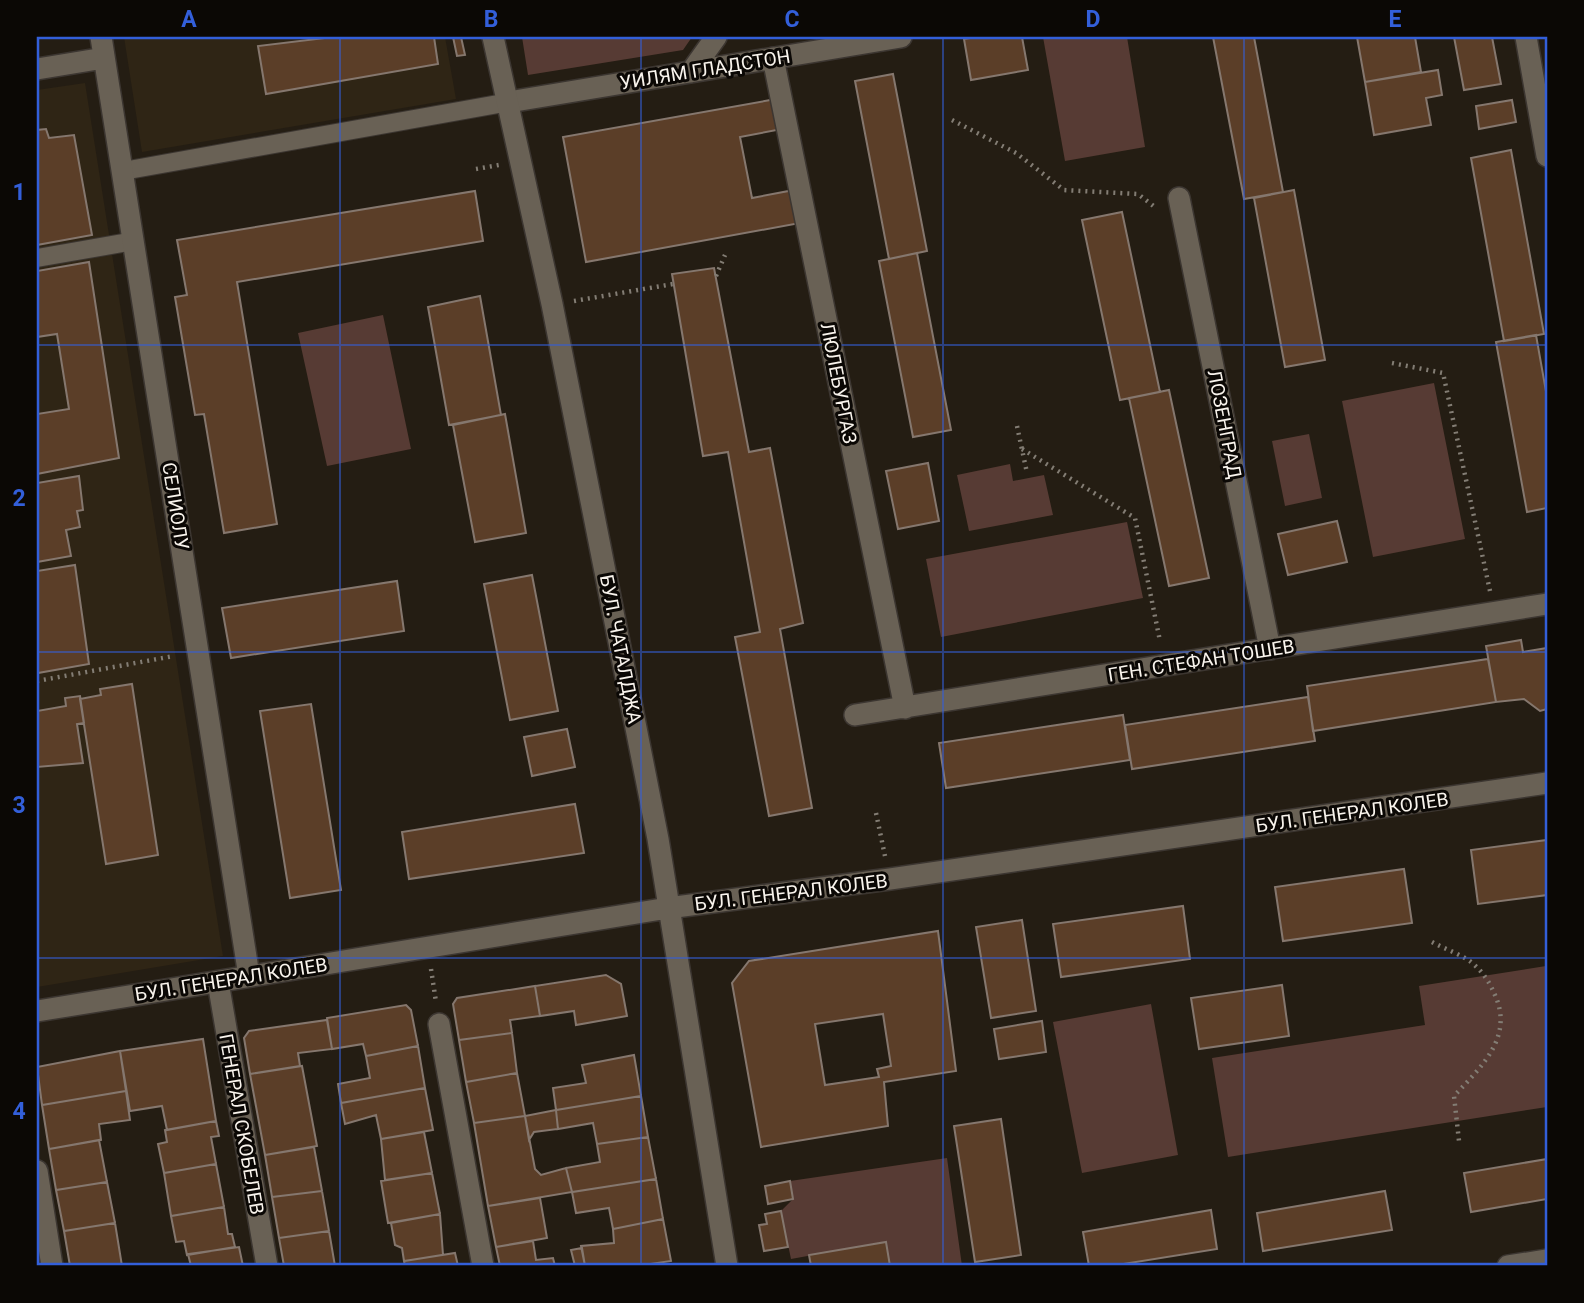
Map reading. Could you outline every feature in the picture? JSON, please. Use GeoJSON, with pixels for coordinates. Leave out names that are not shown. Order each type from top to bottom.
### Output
{"type":"FeatureCollection","features":[{"type":"Feature","properties":{"kind":"street","name":"БУЛ. ЧАТАЛДЖА"},"geometry":{"type":"LineString","coordinates":[[494,37],[552,304],[658,839],[727,1266]]}},
{"type":"Feature","properties":{"kind":"street"},"geometry":{"type":"LineString","coordinates":[[691,72],[716,37]]}},
{"type":"Feature","properties":{"kind":"street","name":"УИЛЯМ ГЛАДСТОН"},"geometry":{"type":"LineString","coordinates":[[509,102],[901,37]]}},
{"type":"Feature","properties":{"kind":"street"},"geometry":{"type":"LineString","coordinates":[[1526,37],[1547,156]]}},
{"type":"Feature","properties":{"kind":"street"},"geometry":{"type":"LineString","coordinates":[[37,69],[103,47]]}},
{"type":"Feature","properties":{"kind":"street","name":"СЕЛИОЛУ"},"geometry":{"type":"LineString","coordinates":[[103,47],[249,976]]}},
{"type":"Feature","properties":{"kind":"street","name":"ЛЮЛЕБУРГАЗ"},"geometry":{"type":"LineString","coordinates":[[774,58],[905,708]]}},
{"type":"Feature","properties":{"kind":"street","name":"ЛОЗЕНГРАД"},"geometry":{"type":"LineString","coordinates":[[1179,198],[1270,649]]}},
{"type":"Feature","properties":{"kind":"street","name":"ГЕН. СТЕФАН ТОШЕВ"},"geometry":{"type":"LineString","coordinates":[[855,715],[1547,604]]}},
{"type":"Feature","properties":{"kind":"street","name":"БУЛ. ГЕНЕРАЛ КОЛЕВ"},"geometry":{"type":"LineString","coordinates":[[37,1011],[668,908],[890,879],[1547,783]]}},
{"type":"Feature","properties":{"kind":"street","name":"ГЕНЕРАЛ СКОБЕЛЕВ"},"geometry":{"type":"LineString","coordinates":[[218,982],[267,1266]]}},
{"type":"Feature","properties":{"kind":"street"},"geometry":{"type":"LineString","coordinates":[[439,1024],[483,1266]]}},
{"type":"Feature","properties":{"kind":"street"},"geometry":{"type":"LineString","coordinates":[[37,1171],[52,1266]]}},
{"type":"Feature","properties":{"kind":"street"},"geometry":{"type":"LineString","coordinates":[[1508,1266],[1547,1260]]}},
{"type":"Feature","properties":{"kind":"lane"},"geometry":{"type":"LineString","coordinates":[[123,171],[509,102]]}},
{"type":"Feature","properties":{"kind":"lane"},"geometry":{"type":"LineString","coordinates":[[37,258],[134,241]]}},
{"type":"Feature","properties":{"kind":"path"},"geometry":{"type":"LineString","coordinates":[[952,120],[1016,153],[1065,190],[1138,194],[1186,229]]}},
{"type":"Feature","properties":{"kind":"path"},"geometry":{"type":"LineString","coordinates":[[716,276],[725,255]]}},
{"type":"Feature","properties":{"kind":"path"},"geometry":{"type":"LineString","coordinates":[[552,304],[673,284]]}},
{"type":"Feature","properties":{"kind":"path"},"geometry":{"type":"LineString","coordinates":[[1392,363],[1443,373],[1494,613]]}},
{"type":"Feature","properties":{"kind":"path"},"geometry":{"type":"LineString","coordinates":[[1017,426],[1027,473]]}},
{"type":"Feature","properties":{"kind":"path"},"geometry":{"type":"LineString","coordinates":[[1022,449],[1135,518],[1165,666]]}},
{"type":"Feature","properties":{"kind":"path"},"geometry":{"type":"LineString","coordinates":[[37,681],[199,652]]}},
{"type":"Feature","properties":{"kind":"path"},"geometry":{"type":"LineString","coordinates":[[876,813],[890,879]]}},
{"type":"Feature","properties":{"kind":"path"},"geometry":{"type":"LineString","coordinates":[[1432,942],[1471,962],[1488,978],[1499,1001],[1503,1032],[1487,1062],[1454,1096],[1459,1141]]}},
{"type":"Feature","properties":{"kind":"path"},"geometry":{"type":"LineString","coordinates":[[427,947],[439,1024]]}},
{"type":"Feature","properties":{"kind":"shaded area"},"geometry":{"type":"Polygon","coordinates":[[[124,37],[445,37],[456,99],[142,152],[124,37]]]}},
{"type":"Feature","properties":{"kind":"shaded area"},"geometry":{"type":"Polygon","coordinates":[[[522,37],[692,37],[683,50],[528,75],[522,37]]]}},
{"type":"Feature","properties":{"kind":"shaded area"},"geometry":{"type":"Polygon","coordinates":[[[1043,37],[1127,37],[1145,147],[1065,161],[1043,37]]]}},
{"type":"Feature","properties":{"kind":"shaded area"},"geometry":{"type":"Polygon","coordinates":[[[85,83],[223,956],[37,987],[37,90],[85,83]]]}},
{"type":"Feature","properties":{"kind":"shaded area"},"geometry":{"type":"Polygon","coordinates":[[[383,315],[411,449],[327,466],[298,333],[383,315]]]}},
{"type":"Feature","properties":{"kind":"shaded area"},"geometry":{"type":"Polygon","coordinates":[[[1434,383],[1465,539],[1373,557],[1342,401],[1434,383]]]}},
{"type":"Feature","properties":{"kind":"shaded area"},"geometry":{"type":"Polygon","coordinates":[[[1309,434],[1322,498],[1285,506],[1272,441],[1309,434]]]}},
{"type":"Feature","properties":{"kind":"shaded area"},"geometry":{"type":"Polygon","coordinates":[[[1010,464],[1013,481],[1044,475],[1053,515],[969,531],[957,475],[1010,464]]]}},
{"type":"Feature","properties":{"kind":"shaded area"},"geometry":{"type":"Polygon","coordinates":[[[1127,522],[1143,598],[941,637],[926,559],[1127,522]]]}},
{"type":"Feature","properties":{"kind":"shaded area"},"geometry":{"type":"Polygon","coordinates":[[[1546,966],[1547,1107],[1228,1157],[1212,1058],[1425,1025],[1419,986],[1546,966]]]}},
{"type":"Feature","properties":{"kind":"shaded area"},"geometry":{"type":"Polygon","coordinates":[[[1151,1004],[1178,1155],[1082,1173],[1053,1022],[1151,1004]]]}},
{"type":"Feature","properties":{"kind":"shaded area"},"geometry":{"type":"Polygon","coordinates":[[[947,1158],[962,1266],[890,1266],[885,1242],[791,1259],[781,1211],[793,1199],[790,1181],[947,1158]]]}},
{"type":"Feature","properties":{"kind":"building"},"geometry":{"type":"Polygon","coordinates":[[[333,37],[434,37],[438,64],[266,94],[258,46],[333,37]]]}},
{"type":"Feature","properties":{"kind":"building"},"geometry":{"type":"Polygon","coordinates":[[[453,37],[461,37],[465,55],[457,56],[453,37]]]}},
{"type":"Feature","properties":{"kind":"building"},"geometry":{"type":"Polygon","coordinates":[[[1022,37],[1028,70],[971,80],[964,39],[1022,37]]]}},
{"type":"Feature","properties":{"kind":"building"},"geometry":{"type":"Polygon","coordinates":[[[1213,37],[1254,37],[1283,192],[1244,199],[1213,37]]]}},
{"type":"Feature","properties":{"kind":"building"},"geometry":{"type":"Polygon","coordinates":[[[1357,37],[1415,37],[1421,72],[1365,82],[1357,37]]]}},
{"type":"Feature","properties":{"kind":"building"},"geometry":{"type":"Polygon","coordinates":[[[1454,37],[1492,37],[1501,84],[1464,90],[1454,37]]]}},
{"type":"Feature","properties":{"kind":"building"},"geometry":{"type":"Polygon","coordinates":[[[1438,70],[1442,95],[1426,98],[1431,125],[1374,135],[1365,82],[1438,70]]]}},
{"type":"Feature","properties":{"kind":"building"},"geometry":{"type":"Polygon","coordinates":[[[893,74],[927,251],[889,259],[855,81],[893,74]]]}},
{"type":"Feature","properties":{"kind":"building"},"geometry":{"type":"Polygon","coordinates":[[[776,99],[782,129],[740,137],[752,198],[794,190],[800,223],[586,262],[563,137],[776,99]]]}},
{"type":"Feature","properties":{"kind":"building"},"geometry":{"type":"Polygon","coordinates":[[[1512,100],[1516,122],[1479,129],[1476,106],[1512,100]]]}},
{"type":"Feature","properties":{"kind":"building"},"geometry":{"type":"Polygon","coordinates":[[[46,129],[49,138],[74,135],[92,235],[37,245],[37,130],[46,129]]]}},
{"type":"Feature","properties":{"kind":"building"},"geometry":{"type":"Polygon","coordinates":[[[1511,150],[1544,334],[1504,341],[1471,158],[1511,150]]]}},
{"type":"Feature","properties":{"kind":"building"},"geometry":{"type":"Polygon","coordinates":[[[1294,190],[1325,360],[1285,367],[1254,198],[1294,190]]]}},
{"type":"Feature","properties":{"kind":"building"},"geometry":{"type":"Polygon","coordinates":[[[475,191],[483,241],[237,282],[277,524],[224,533],[204,414],[195,415],[175,297],[187,295],[177,240],[475,191]]]}},
{"type":"Feature","properties":{"kind":"building"},"geometry":{"type":"Polygon","coordinates":[[[1122,212],[1160,392],[1120,400],[1082,220],[1122,212]]]}},
{"type":"Feature","properties":{"kind":"building"},"geometry":{"type":"Polygon","coordinates":[[[917,253],[951,430],[913,437],[879,261],[917,253]]]}},
{"type":"Feature","properties":{"kind":"building"},"geometry":{"type":"Polygon","coordinates":[[[89,262],[119,458],[37,474],[37,414],[69,409],[57,334],[37,337],[37,271],[89,262]]]}},
{"type":"Feature","properties":{"kind":"building"},"geometry":{"type":"Polygon","coordinates":[[[714,268],[749,452],[770,448],[803,623],[780,629],[812,808],[769,816],[735,637],[760,632],[728,452],[703,456],[672,274],[714,268]]]}},
{"type":"Feature","properties":{"kind":"building"},"geometry":{"type":"Polygon","coordinates":[[[480,296],[501,415],[449,425],[428,307],[480,296]]]}},
{"type":"Feature","properties":{"kind":"building"},"geometry":{"type":"Polygon","coordinates":[[[1536,335],[1547,397],[1547,508],[1527,512],[1496,342],[1536,335]]]}},
{"type":"Feature","properties":{"kind":"building"},"geometry":{"type":"Polygon","coordinates":[[[1169,390],[1209,578],[1169,586],[1129,398],[1169,390]]]}},
{"type":"Feature","properties":{"kind":"building"},"geometry":{"type":"Polygon","coordinates":[[[505,414],[526,533],[475,542],[453,425],[505,414]]]}},
{"type":"Feature","properties":{"kind":"building"},"geometry":{"type":"Polygon","coordinates":[[[928,463],[939,521],[898,529],[886,471],[928,463]]]}},
{"type":"Feature","properties":{"kind":"building"},"geometry":{"type":"Polygon","coordinates":[[[79,476],[83,510],[77,511],[80,527],[66,530],[71,556],[37,562],[37,483],[79,476]]]}},
{"type":"Feature","properties":{"kind":"building"},"geometry":{"type":"Polygon","coordinates":[[[1337,521],[1347,562],[1288,575],[1278,534],[1337,521]]]}},
{"type":"Feature","properties":{"kind":"building"},"geometry":{"type":"Polygon","coordinates":[[[75,565],[89,664],[38,673],[37,571],[75,565]]]}},
{"type":"Feature","properties":{"kind":"building"},"geometry":{"type":"Polygon","coordinates":[[[532,575],[558,711],[510,720],[484,584],[532,575]]]}},
{"type":"Feature","properties":{"kind":"building"},"geometry":{"type":"Polygon","coordinates":[[[397,581],[404,631],[231,658],[222,608],[397,581]]]}},
{"type":"Feature","properties":{"kind":"building"},"geometry":{"type":"Polygon","coordinates":[[[1521,640],[1523,652],[1547,648],[1547,709],[1540,711],[1524,699],[1496,702],[1486,646],[1521,640]]]}},
{"type":"Feature","properties":{"kind":"building"},"geometry":{"type":"Polygon","coordinates":[[[1488,659],[1496,702],[1313,731],[1307,686],[1488,659]]]}},
{"type":"Feature","properties":{"kind":"building"},"geometry":{"type":"Polygon","coordinates":[[[132,684],[158,855],[106,864],[80,699],[101,695],[100,689],[132,684]]]}},
{"type":"Feature","properties":{"kind":"building"},"geometry":{"type":"Polygon","coordinates":[[[80,696],[84,723],[77,724],[83,763],[37,767],[37,711],[66,706],[65,698],[80,696]]]}},
{"type":"Feature","properties":{"kind":"building"},"geometry":{"type":"Polygon","coordinates":[[[1308,697],[1315,741],[1132,769],[1125,725],[1308,697]]]}},
{"type":"Feature","properties":{"kind":"building"},"geometry":{"type":"Polygon","coordinates":[[[311,704],[341,890],[290,898],[260,711],[311,704]]]}},
{"type":"Feature","properties":{"kind":"building"},"geometry":{"type":"Polygon","coordinates":[[[1123,715],[1130,760],[946,788],[939,743],[1123,715]]]}},
{"type":"Feature","properties":{"kind":"building"},"geometry":{"type":"Polygon","coordinates":[[[567,729],[575,767],[532,776],[524,737],[567,729]]]}},
{"type":"Feature","properties":{"kind":"building"},"geometry":{"type":"Polygon","coordinates":[[[575,804],[584,853],[409,879],[402,832],[575,804]]]}},
{"type":"Feature","properties":{"kind":"building"},"geometry":{"type":"Polygon","coordinates":[[[1547,840],[1547,895],[1478,904],[1471,850],[1547,840]]]}},
{"type":"Feature","properties":{"kind":"building"},"geometry":{"type":"Polygon","coordinates":[[[1404,869],[1412,923],[1283,941],[1275,887],[1404,869]]]}},
{"type":"Feature","properties":{"kind":"building"},"geometry":{"type":"Polygon","coordinates":[[[1183,906],[1190,959],[1061,977],[1053,924],[1183,906]]]}},
{"type":"Feature","properties":{"kind":"building"},"geometry":{"type":"Polygon","coordinates":[[[1022,920],[1036,1011],[991,1018],[976,927],[1022,920]]]}},
{"type":"Feature","properties":{"kind":"building"},"geometry":{"type":"Polygon","coordinates":[[[938,931],[956,1071],[884,1082],[888,1126],[761,1147],[732,983],[749,961],[938,931]],[[883,1014],[815,1024],[825,1085],[879,1077],[877,1069],[891,1066],[883,1014]]]}},
{"type":"Feature","properties":{"kind":"building"},"geometry":{"type":"Polygon","coordinates":[[[606,975],[621,984],[627,1016],[576,1025],[574,1011],[540,1016],[535,986],[606,975]]]}},
{"type":"Feature","properties":{"kind":"building"},"geometry":{"type":"Polygon","coordinates":[[[1282,985],[1289,1036],[1199,1049],[1191,998],[1282,985]]]}},
{"type":"Feature","properties":{"kind":"building"},"geometry":{"type":"Polygon","coordinates":[[[535,986],[540,1016],[510,1020],[512,1033],[459,1040],[453,1004],[457,998],[535,986]]]}},
{"type":"Feature","properties":{"kind":"building"},"geometry":{"type":"Polygon","coordinates":[[[406,1005],[411,1010],[418,1046],[366,1056],[363,1044],[332,1049],[327,1018],[406,1005]]]}},
{"type":"Feature","properties":{"kind":"building"},"geometry":{"type":"Polygon","coordinates":[[[327,1020],[332,1049],[298,1053],[300,1066],[250,1074],[244,1038],[249,1031],[327,1020]]]}},
{"type":"Feature","properties":{"kind":"building"},"geometry":{"type":"Polygon","coordinates":[[[1042,1021],[1046,1052],[999,1059],[994,1029],[1042,1021]]]}},
{"type":"Feature","properties":{"kind":"building"},"geometry":{"type":"Polygon","coordinates":[[[512,1033],[517,1073],[466,1082],[459,1040],[512,1033]]]}},
{"type":"Feature","properties":{"kind":"building"},"geometry":{"type":"Polygon","coordinates":[[[203,1039],[216,1121],[167,1130],[162,1106],[130,1111],[120,1051],[203,1039]]]}},
{"type":"Feature","properties":{"kind":"building"},"geometry":{"type":"Polygon","coordinates":[[[418,1046],[425,1088],[341,1103],[338,1084],[370,1078],[366,1056],[418,1046]]]}},
{"type":"Feature","properties":{"kind":"building"},"geometry":{"type":"Polygon","coordinates":[[[120,1051],[126,1091],[42,1105],[37,1067],[120,1051]]]}},
{"type":"Feature","properties":{"kind":"building"},"geometry":{"type":"Polygon","coordinates":[[[634,1055],[641,1096],[556,1110],[553,1088],[586,1083],[582,1065],[634,1055]]]}},
{"type":"Feature","properties":{"kind":"building"},"geometry":{"type":"Polygon","coordinates":[[[302,1066],[317,1146],[265,1155],[250,1074],[302,1066]]]}},
{"type":"Feature","properties":{"kind":"building"},"geometry":{"type":"Polygon","coordinates":[[[517,1073],[525,1116],[474,1123],[466,1082],[517,1073]]]}},
{"type":"Feature","properties":{"kind":"building"},"geometry":{"type":"Polygon","coordinates":[[[425,1088],[433,1130],[381,1139],[376,1115],[345,1124],[341,1103],[425,1088]]]}},
{"type":"Feature","properties":{"kind":"building"},"geometry":{"type":"Polygon","coordinates":[[[126,1091],[130,1120],[99,1124],[101,1140],[49,1149],[42,1105],[126,1091]]]}},
{"type":"Feature","properties":{"kind":"building"},"geometry":{"type":"Polygon","coordinates":[[[641,1096],[648,1137],[597,1144],[593,1123],[558,1129],[556,1110],[641,1096]]]}},
{"type":"Feature","properties":{"kind":"building"},"geometry":{"type":"Polygon","coordinates":[[[556,1110],[558,1129],[534,1132],[529,1140],[525,1116],[556,1110]]]}},
{"type":"Feature","properties":{"kind":"building"},"geometry":{"type":"Polygon","coordinates":[[[525,1116],[535,1169],[541,1175],[566,1168],[572,1192],[488,1206],[474,1123],[525,1116]]]}},
{"type":"Feature","properties":{"kind":"building"},"geometry":{"type":"Polygon","coordinates":[[[1001,1119],[1021,1255],[975,1262],[954,1126],[1001,1119]]]}},
{"type":"Feature","properties":{"kind":"building"},"geometry":{"type":"Polygon","coordinates":[[[216,1121],[219,1136],[211,1137],[216,1164],[164,1173],[158,1144],[167,1142],[165,1130],[216,1121]]]}},
{"type":"Feature","properties":{"kind":"building"},"geometry":{"type":"Polygon","coordinates":[[[424,1132],[432,1173],[385,1180],[381,1139],[424,1132]]]}},
{"type":"Feature","properties":{"kind":"building"},"geometry":{"type":"Polygon","coordinates":[[[648,1137],[656,1179],[572,1192],[566,1168],[600,1162],[597,1144],[648,1137]]]}},
{"type":"Feature","properties":{"kind":"building"},"geometry":{"type":"Polygon","coordinates":[[[99,1140],[107,1182],[56,1190],[49,1149],[99,1140]]]}},
{"type":"Feature","properties":{"kind":"building"},"geometry":{"type":"Polygon","coordinates":[[[314,1147],[322,1191],[272,1197],[265,1155],[314,1147]]]}},
{"type":"Feature","properties":{"kind":"building"},"geometry":{"type":"Polygon","coordinates":[[[1547,1159],[1547,1199],[1471,1212],[1464,1173],[1547,1159]]]}},
{"type":"Feature","properties":{"kind":"building"},"geometry":{"type":"Polygon","coordinates":[[[216,1164],[224,1207],[171,1216],[164,1173],[216,1164]]]}},
{"type":"Feature","properties":{"kind":"building"},"geometry":{"type":"Polygon","coordinates":[[[432,1173],[440,1214],[388,1223],[381,1181],[432,1173]]]}},
{"type":"Feature","properties":{"kind":"building"},"geometry":{"type":"Polygon","coordinates":[[[656,1179],[663,1219],[613,1229],[609,1208],[576,1213],[572,1192],[656,1179]]]}},
{"type":"Feature","properties":{"kind":"building"},"geometry":{"type":"Polygon","coordinates":[[[790,1181],[793,1199],[768,1204],[765,1186],[790,1181]]]}},
{"type":"Feature","properties":{"kind":"building"},"geometry":{"type":"Polygon","coordinates":[[[107,1182],[115,1223],[64,1231],[56,1190],[107,1182]]]}},
{"type":"Feature","properties":{"kind":"building"},"geometry":{"type":"Polygon","coordinates":[[[322,1191],[329,1231],[279,1238],[272,1197],[322,1191]]]}},
{"type":"Feature","properties":{"kind":"building"},"geometry":{"type":"Polygon","coordinates":[[[1385,1191],[1392,1230],[1263,1251],[1257,1213],[1385,1191]]]}},
{"type":"Feature","properties":{"kind":"building"},"geometry":{"type":"Polygon","coordinates":[[[540,1198],[547,1238],[496,1247],[488,1206],[540,1198]]]}},
{"type":"Feature","properties":{"kind":"building"},"geometry":{"type":"Polygon","coordinates":[[[224,1207],[228,1234],[232,1234],[235,1247],[187,1255],[184,1241],[176,1242],[171,1216],[224,1207]]]}},
{"type":"Feature","properties":{"kind":"building"},"geometry":{"type":"Polygon","coordinates":[[[1211,1210],[1217,1249],[1111,1266],[1089,1266],[1083,1232],[1211,1210]]]}},
{"type":"Feature","properties":{"kind":"building"},"geometry":{"type":"Polygon","coordinates":[[[781,1211],[788,1247],[764,1251],[759,1225],[767,1224],[765,1214],[781,1211]]]}},
{"type":"Feature","properties":{"kind":"building"},"geometry":{"type":"Polygon","coordinates":[[[440,1214],[443,1255],[404,1261],[402,1248],[395,1245],[391,1223],[440,1214]]]}},
{"type":"Feature","properties":{"kind":"building"},"geometry":{"type":"Polygon","coordinates":[[[663,1219],[671,1261],[637,1266],[585,1266],[581,1246],[614,1243],[613,1229],[663,1219]]]}},
{"type":"Feature","properties":{"kind":"building"},"geometry":{"type":"Polygon","coordinates":[[[115,1223],[122,1266],[70,1266],[64,1231],[115,1223]]]}},
{"type":"Feature","properties":{"kind":"building"},"geometry":{"type":"Polygon","coordinates":[[[329,1231],[335,1266],[284,1266],[279,1238],[329,1231]]]}},
{"type":"Feature","properties":{"kind":"building"},"geometry":{"type":"Polygon","coordinates":[[[533,1241],[536,1260],[553,1258],[555,1266],[500,1266],[496,1247],[533,1241]]]}},
{"type":"Feature","properties":{"kind":"building"},"geometry":{"type":"Polygon","coordinates":[[[886,1242],[890,1266],[811,1266],[809,1255],[886,1242]]]}},
{"type":"Feature","properties":{"kind":"building"},"geometry":{"type":"Polygon","coordinates":[[[239,1247],[243,1266],[191,1266],[188,1254],[239,1247]]]}},
{"type":"Feature","properties":{"kind":"building"},"geometry":{"type":"Polygon","coordinates":[[[582,1248],[585,1266],[575,1266],[571,1250],[582,1248]]]}},
{"type":"Feature","properties":{"kind":"building"},"geometry":{"type":"Polygon","coordinates":[[[455,1253],[458,1266],[405,1266],[404,1261],[455,1253]]]}}]}
